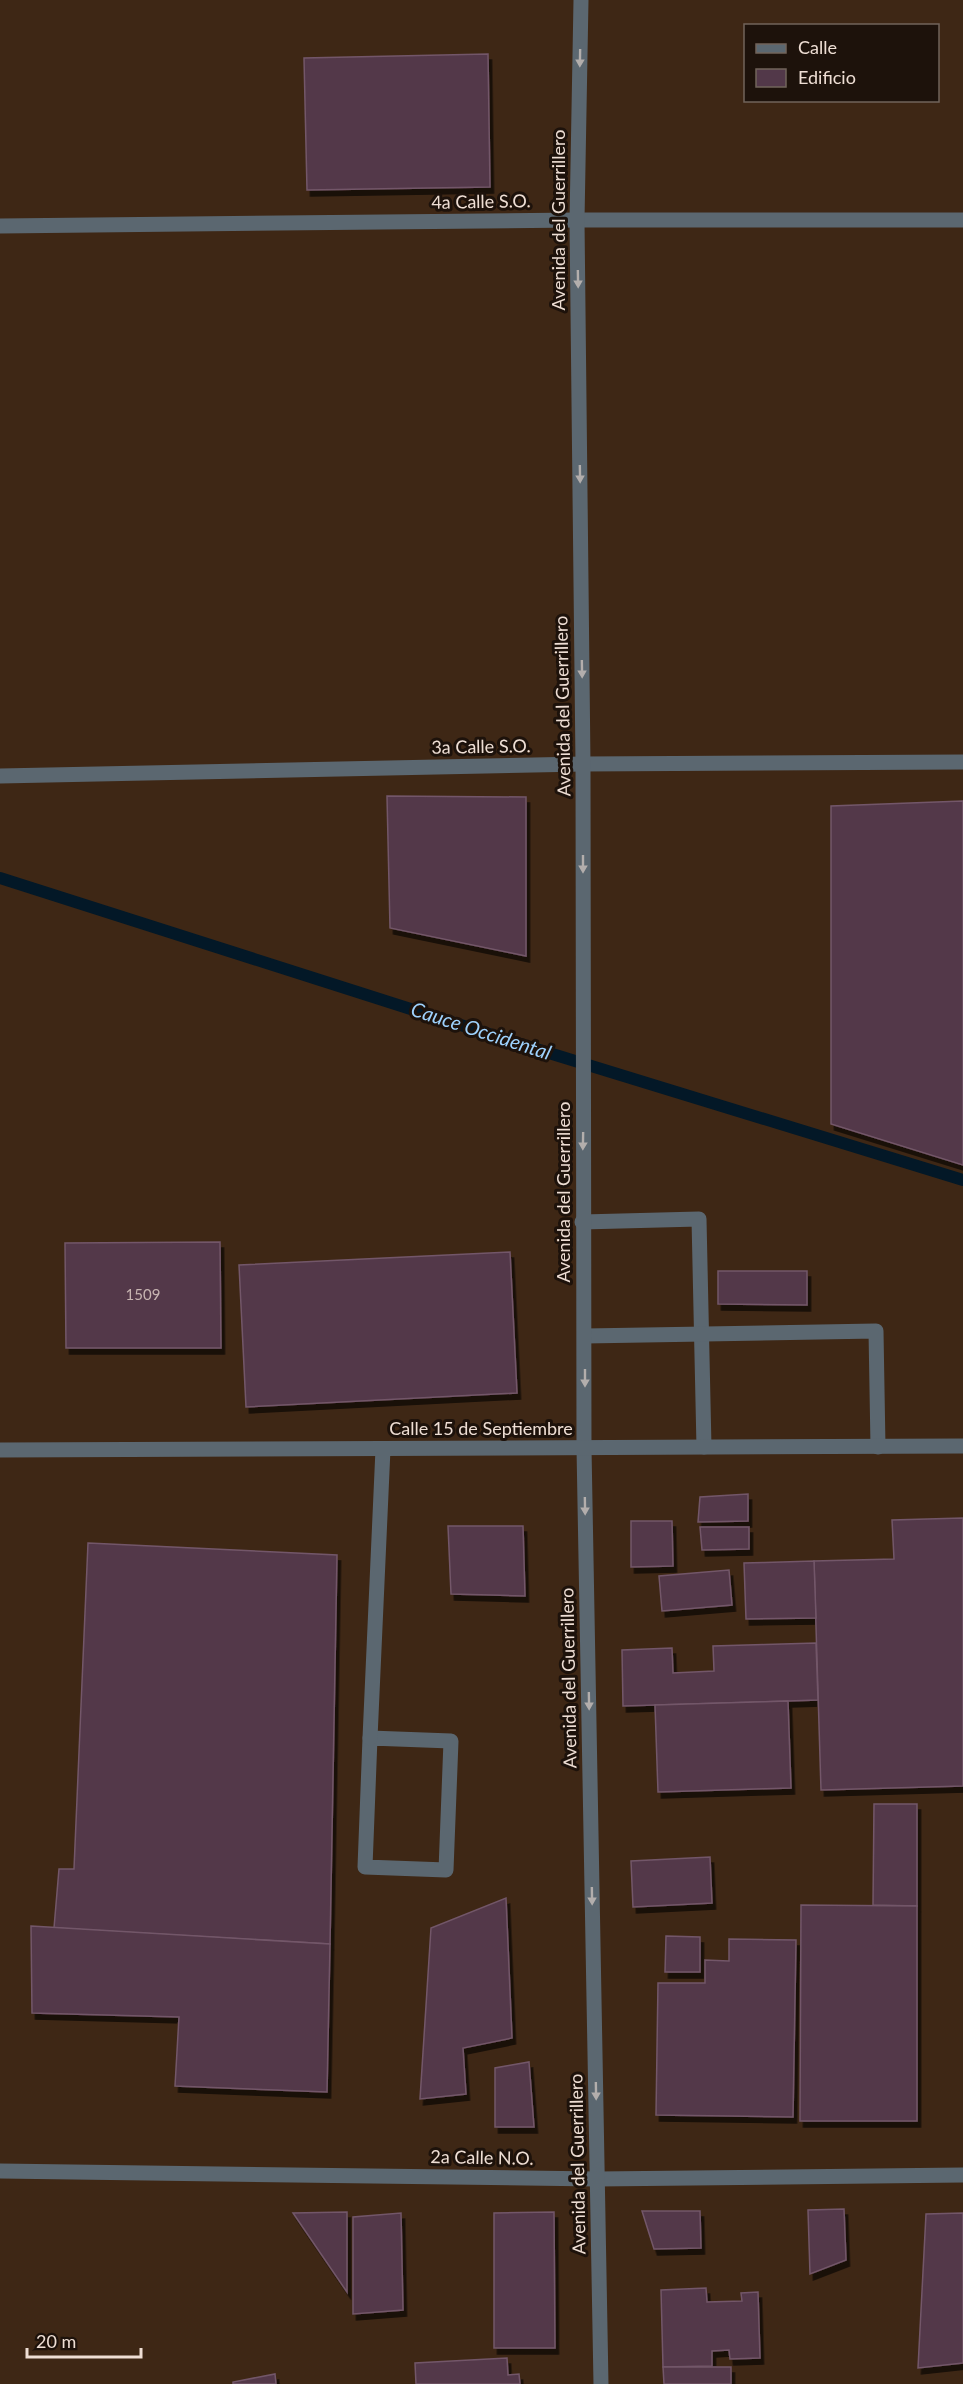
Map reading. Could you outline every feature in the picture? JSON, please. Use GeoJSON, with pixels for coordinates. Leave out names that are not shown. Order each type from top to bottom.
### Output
{"type":"FeatureCollection","features":[{"type":"Feature","properties":{"kind":"street","name":"Avenida del Guerrillero"},"geometry":{"type":"LineString","coordinates":[[580,0],[577,220],[583,764],[582,1222],[601,2384]]}},
{"type":"Feature","properties":{"kind":"street","name":"4a Calle S.O."},"geometry":{"type":"LineString","coordinates":[[0,226],[577,220],[963,220]]}},
{"type":"Feature","properties":{"kind":"street","name":"3a Calle S.O."},"geometry":{"type":"LineString","coordinates":[[0,776],[583,764],[963,762]]}},
{"type":"Feature","properties":{"kind":"street"},"geometry":{"type":"LineString","coordinates":[[582,1222],[699,1220],[704,1447]]}},
{"type":"Feature","properties":{"kind":"street"},"geometry":{"type":"LineString","coordinates":[[585,1336],[876,1331],[878,1447]]}},
{"type":"Feature","properties":{"kind":"street","name":"Calle 15 de Septiembre"},"geometry":{"type":"LineString","coordinates":[[0,1450],[963,1446]]}},
{"type":"Feature","properties":{"kind":"street"},"geometry":{"type":"LineString","coordinates":[[370,1738],[451,1741],[446,1870],[365,1867],[370,1738],[383,1449]]}},
{"type":"Feature","properties":{"kind":"street","name":"2a Calle N.O."},"geometry":{"type":"LineString","coordinates":[[0,2171],[597,2179],[963,2175]]}},
{"type":"Feature","properties":{"kind":"building"},"geometry":{"type":"Polygon","coordinates":[[[488,54],[490,187],[307,190],[304,58],[488,54]]]}},
{"type":"Feature","properties":{"kind":"building"},"geometry":{"type":"Polygon","coordinates":[[[387,796],[526,797],[526,956],[390,928],[387,796]]]}},
{"type":"Feature","properties":{"kind":"building"},"geometry":{"type":"Polygon","coordinates":[[[963,801],[963,1165],[831,1124],[831,806],[963,801]]]}},
{"type":"Feature","properties":{"kind":"building"},"geometry":{"type":"Polygon","coordinates":[[[220,1242],[221,1348],[66,1348],[65,1243],[220,1242]]]}},
{"type":"Feature","properties":{"kind":"building"},"geometry":{"type":"Polygon","coordinates":[[[510,1252],[517,1393],[246,1407],[239,1265],[510,1252]]]}},
{"type":"Feature","properties":{"kind":"building"},"geometry":{"type":"Polygon","coordinates":[[[718,1271],[807,1271],[807,1305],[718,1304],[718,1271]]]}},
{"type":"Feature","properties":{"kind":"building"},"geometry":{"type":"Polygon","coordinates":[[[748,1494],[748,1521],[698,1522],[700,1497],[748,1494]]]}},
{"type":"Feature","properties":{"kind":"building"},"geometry":{"type":"Polygon","coordinates":[[[963,1518],[963,1786],[821,1790],[814,1561],[894,1559],[892,1520],[963,1518]]]}},
{"type":"Feature","properties":{"kind":"building"},"geometry":{"type":"Polygon","coordinates":[[[631,1521],[672,1521],[673,1566],[631,1567],[631,1521]]]}},
{"type":"Feature","properties":{"kind":"building"},"geometry":{"type":"Polygon","coordinates":[[[448,1526],[523,1526],[525,1596],[451,1594],[448,1526]]]}},
{"type":"Feature","properties":{"kind":"building"},"geometry":{"type":"Polygon","coordinates":[[[700,1527],[749,1527],[749,1549],[702,1550],[700,1527]]]}},
{"type":"Feature","properties":{"kind":"building"},"geometry":{"type":"Polygon","coordinates":[[[88,1543],[337,1555],[330,1944],[54,1928],[59,1869],[74,1869],[88,1543]]]}},
{"type":"Feature","properties":{"kind":"building"},"geometry":{"type":"Polygon","coordinates":[[[814,1561],[816,1618],[746,1619],[744,1563],[814,1561]]]}},
{"type":"Feature","properties":{"kind":"building"},"geometry":{"type":"Polygon","coordinates":[[[729,1570],[732,1605],[662,1611],[659,1576],[729,1570]]]}},
{"type":"Feature","properties":{"kind":"building"},"geometry":{"type":"Polygon","coordinates":[[[816,1643],[818,1700],[623,1706],[622,1650],[672,1648],[673,1673],[714,1671],[713,1646],[816,1643]]]}},
{"type":"Feature","properties":{"kind":"building"},"geometry":{"type":"Polygon","coordinates":[[[788,1701],[791,1788],[658,1792],[655,1705],[788,1701]]]}},
{"type":"Feature","properties":{"kind":"building"},"geometry":{"type":"Polygon","coordinates":[[[874,1804],[917,1804],[917,1906],[873,1905],[874,1804]]]}},
{"type":"Feature","properties":{"kind":"building"},"geometry":{"type":"Polygon","coordinates":[[[710,1857],[712,1903],[633,1907],[631,1861],[710,1857]]]}},
{"type":"Feature","properties":{"kind":"building"},"geometry":{"type":"Polygon","coordinates":[[[506,1898],[512,2038],[463,2048],[466,2094],[420,2099],[431,1928],[506,1898]]]}},
{"type":"Feature","properties":{"kind":"building"},"geometry":{"type":"Polygon","coordinates":[[[801,1905],[917,1906],[917,2121],[800,2121],[801,1905]]]}},
{"type":"Feature","properties":{"kind":"building"},"geometry":{"type":"Polygon","coordinates":[[[31,1926],[330,1944],[327,2092],[175,2086],[179,2017],[32,2013],[31,1926]]]}},
{"type":"Feature","properties":{"kind":"building"},"geometry":{"type":"Polygon","coordinates":[[[666,1936],[700,1937],[700,1972],[665,1972],[666,1936]]]}},
{"type":"Feature","properties":{"kind":"building"},"geometry":{"type":"Polygon","coordinates":[[[729,1939],[796,1940],[793,2117],[656,2115],[658,1983],[705,1983],[705,1960],[729,1961],[729,1939]]]}},
{"type":"Feature","properties":{"kind":"building"},"geometry":{"type":"Polygon","coordinates":[[[529,2062],[534,2127],[495,2127],[495,2068],[529,2062]]]}},
{"type":"Feature","properties":{"kind":"building"},"geometry":{"type":"Polygon","coordinates":[[[844,2209],[846,2260],[810,2274],[808,2210],[844,2209]]]}},
{"type":"Feature","properties":{"kind":"building"},"geometry":{"type":"Polygon","coordinates":[[[642,2211],[700,2211],[701,2248],[654,2249],[642,2211]]]}},
{"type":"Feature","properties":{"kind":"building"},"geometry":{"type":"Polygon","coordinates":[[[347,2212],[347,2292],[293,2213],[347,2212]]]}},
{"type":"Feature","properties":{"kind":"building"},"geometry":{"type":"Polygon","coordinates":[[[554,2212],[555,2348],[494,2348],[494,2213],[554,2212]]]}},
{"type":"Feature","properties":{"kind":"building"},"geometry":{"type":"Polygon","coordinates":[[[401,2213],[403,2310],[353,2314],[353,2217],[401,2213]]]}},
{"type":"Feature","properties":{"kind":"building"},"geometry":{"type":"Polygon","coordinates":[[[963,2213],[963,2363],[918,2368],[926,2214],[963,2213]]]}},
{"type":"Feature","properties":{"kind":"building"},"geometry":{"type":"Polygon","coordinates":[[[706,2288],[707,2302],[742,2301],[741,2293],[758,2292],[760,2358],[730,2359],[729,2350],[712,2351],[712,2366],[663,2367],[661,2290],[706,2288]]]}},
{"type":"Feature","properties":{"kind":"building"},"geometry":{"type":"Polygon","coordinates":[[[507,2358],[508,2375],[519,2374],[520,2384],[416,2384],[415,2363],[507,2358]]]}},
{"type":"Feature","properties":{"kind":"building"},"geometry":{"type":"Polygon","coordinates":[[[663,2367],[731,2367],[731,2384],[664,2384],[663,2367]]]}},
{"type":"Feature","properties":{"kind":"building"},"geometry":{"type":"Polygon","coordinates":[[[275,2374],[276,2384],[233,2384],[233,2382],[275,2374]]]}},
{"type":"Feature","properties":{"kind":"waterway","name":"Cauce Occidental"},"geometry":{"type":"LineString","coordinates":[[0,878],[536,1049],[963,1180]]}}]}
